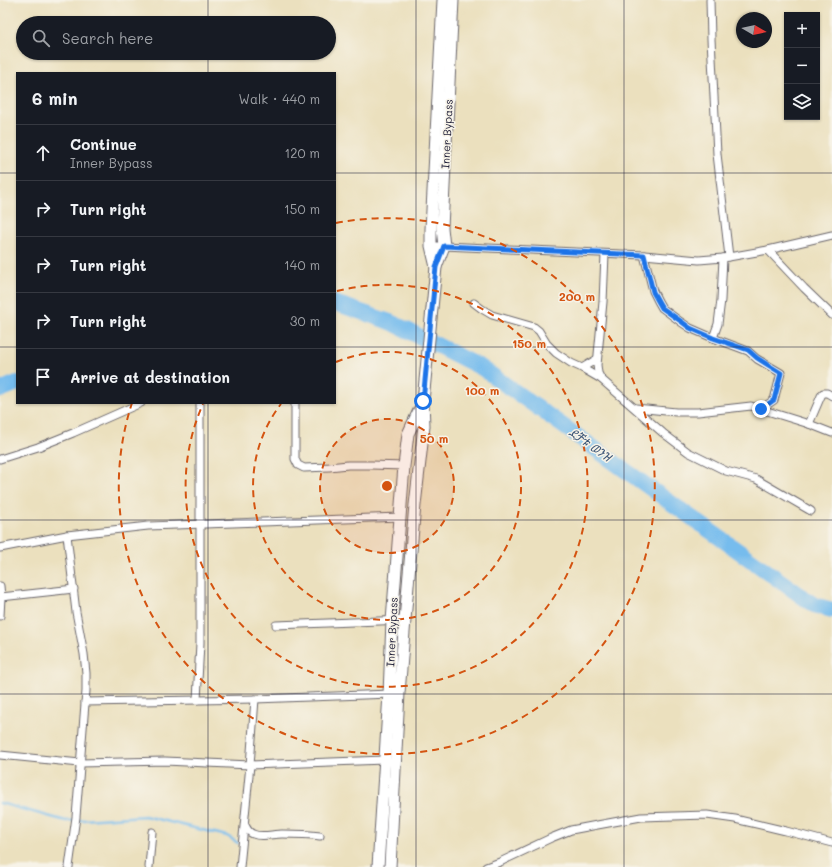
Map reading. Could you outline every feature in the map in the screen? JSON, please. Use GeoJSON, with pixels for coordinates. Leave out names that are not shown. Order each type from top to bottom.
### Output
{"type":"FeatureCollection","features":[{"type":"Feature","properties":{"kind":"main road","name":"Inner Bypass"},"geometry":{"type":"LineString","coordinates":[[436,267],[431,246],[431,229],[442,0]]}},
{"type":"Feature","properties":{"kind":"main road","name":"Inner Bypass"},"geometry":{"type":"LineString","coordinates":[[378,867],[385,760],[405,620],[415,505],[424,426],[423,401],[436,267],[444,246],[442,228],[452,0]]}},
{"type":"Feature","properties":{"kind":"main road","name":"Inner Bypass"},"geometry":{"type":"LineString","coordinates":[[390,867],[394,694],[392,621],[404,466],[408,434],[423,401]]}},
{"type":"Feature","properties":{"kind":"street"},"geometry":{"type":"LineString","coordinates":[[710,0],[717,154],[726,258],[718,324],[713,338]]}},
{"type":"Feature","properties":{"kind":"street"},"geometry":{"type":"LineString","coordinates":[[431,246],[644,255],[699,260],[726,258],[832,235]]}},
{"type":"Feature","properties":{"kind":"street"},"geometry":{"type":"LineString","coordinates":[[768,250],[832,315]]}},
{"type":"Feature","properties":{"kind":"street"},"geometry":{"type":"LineString","coordinates":[[601,379],[598,373],[597,359],[605,254]]}},
{"type":"Feature","properties":{"kind":"street"},"geometry":{"type":"LineString","coordinates":[[644,255],[653,292],[662,308],[682,322],[713,338],[748,350],[757,358],[781,373],[774,400],[761,409]]}},
{"type":"Feature","properties":{"kind":"street"},"geometry":{"type":"LineString","coordinates":[[474,303],[492,315],[534,327],[556,353],[601,379],[663,433],[688,452],[726,471],[756,479],[811,511]]}},
{"type":"Feature","properties":{"kind":"street"},"geometry":{"type":"LineString","coordinates":[[582,368],[597,359]]}},
{"type":"Feature","properties":{"kind":"street"},"geometry":{"type":"LineString","coordinates":[[809,424],[823,393],[827,393],[832,396]]}},
{"type":"Feature","properties":{"kind":"street"},"geometry":{"type":"LineString","coordinates":[[0,459],[73,434],[139,404]]}},
{"type":"Feature","properties":{"kind":"street"},"geometry":{"type":"LineString","coordinates":[[197,700],[200,643],[200,404]]}},
{"type":"Feature","properties":{"kind":"street"},"geometry":{"type":"LineString","coordinates":[[295,404],[295,458],[298,465],[304,468],[348,465],[404,466]]}},
{"type":"Feature","properties":{"kind":"street"},"geometry":{"type":"LineString","coordinates":[[636,408],[676,412],[698,412],[751,406],[809,424],[832,434]]}},
{"type":"Feature","properties":{"kind":"street"},"geometry":{"type":"LineString","coordinates":[[0,548],[67,535],[124,528],[400,517]]}},
{"type":"Feature","properties":{"kind":"street"},"geometry":{"type":"LineString","coordinates":[[67,535],[76,612],[86,673],[76,817],[69,867]]}},
{"type":"Feature","properties":{"kind":"street"},"geometry":{"type":"LineString","coordinates":[[0,586],[0,616]]}},
{"type":"Feature","properties":{"kind":"street"},"geometry":{"type":"LineString","coordinates":[[1,597],[74,589]]}},
{"type":"Feature","properties":{"kind":"street"},"geometry":{"type":"LineString","coordinates":[[276,625],[405,620]]}},
{"type":"Feature","properties":{"kind":"street"},"geometry":{"type":"LineString","coordinates":[[85,702],[255,699],[394,694]]}},
{"type":"Feature","properties":{"kind":"street"},"geometry":{"type":"LineString","coordinates":[[240,867],[255,699]]}},
{"type":"Feature","properties":{"kind":"street"},"geometry":{"type":"LineString","coordinates":[[0,755],[80,763],[165,761],[250,765],[385,760]]}},
{"type":"Feature","properties":{"kind":"street"},"geometry":{"type":"LineString","coordinates":[[486,867],[571,830],[641,817],[707,815],[735,819],[832,843]]}},
{"type":"Feature","properties":{"kind":"street"},"geometry":{"type":"LineString","coordinates":[[245,824],[247,830],[251,834],[257,835],[267,836],[278,834],[300,834],[320,836]]}},
{"type":"Feature","properties":{"kind":"street"},"geometry":{"type":"LineString","coordinates":[[148,867],[152,832]]}},
{"type":"Feature","properties":{"kind":"waterway","name":"ደቻቱ ወንዝ"},"geometry":{"type":"LineString","coordinates":[[336,303],[393,323],[482,368],[814,605],[832,610]]}},
{"type":"Feature","properties":{"kind":"waterway","name":"ደቻቱ ወንዝ"},"geometry":{"type":"LineString","coordinates":[[0,390],[16,383]]}},
{"type":"Feature","properties":{"kind":"waterway"},"geometry":{"type":"LineString","coordinates":[[0,803],[66,821],[145,816],[227,836],[238,843]]}},
{"type":"Feature","properties":{"kind":"route"},"geometry":{"type":"LineString","coordinates":[[423,401],[436,267],[444,246],[644,255],[653,292],[662,308],[690,328],[748,350],[757,358],[781,373],[774,400],[761,409]]}}]}
